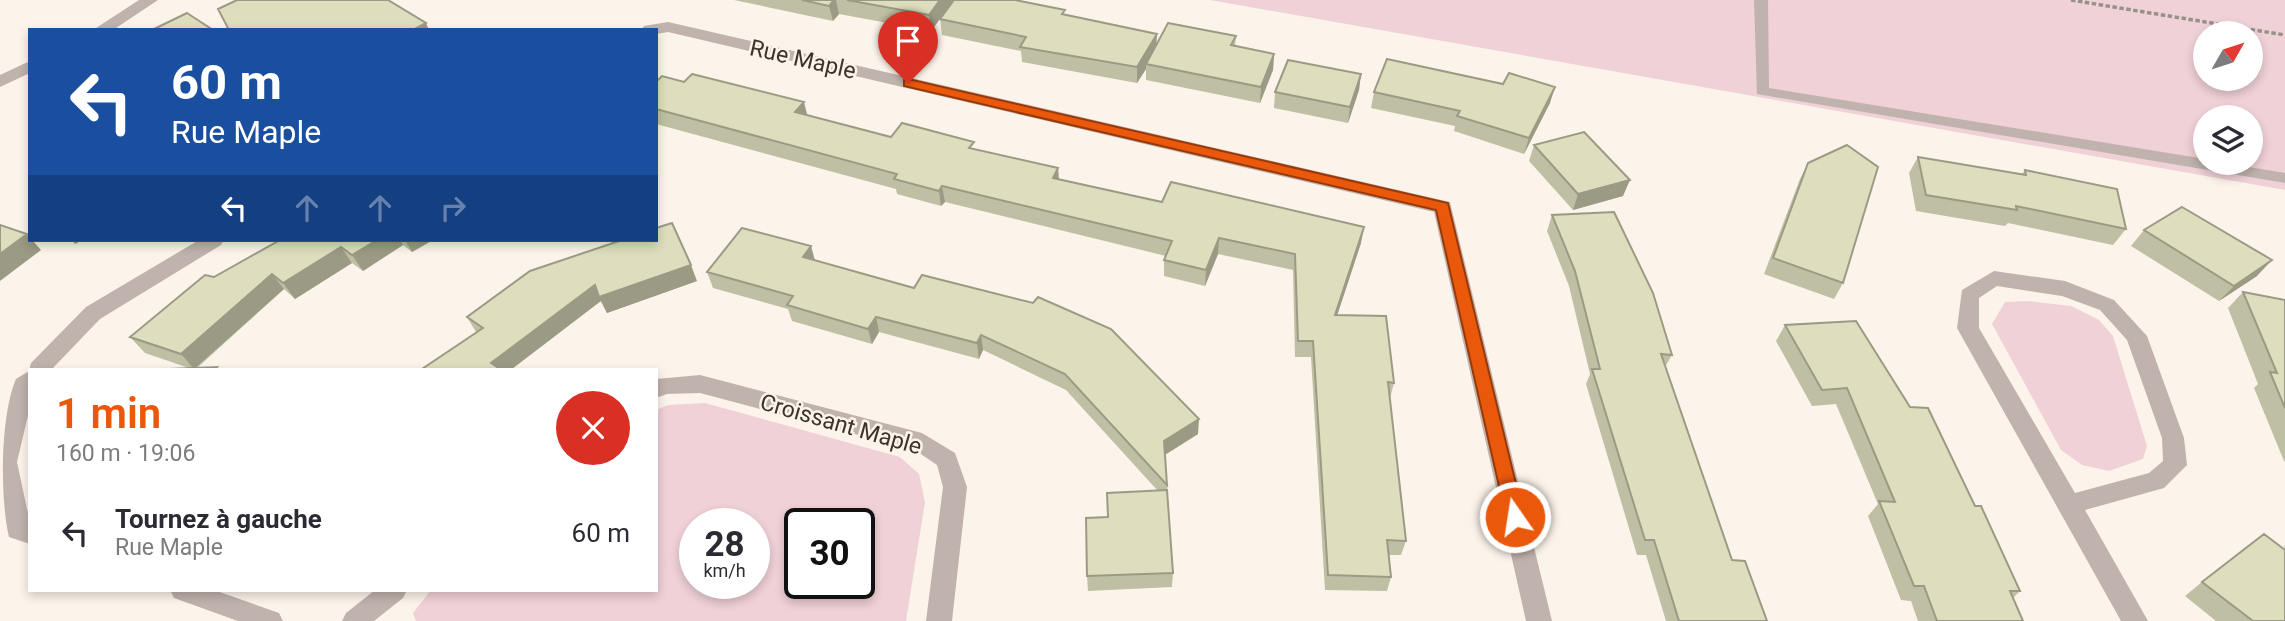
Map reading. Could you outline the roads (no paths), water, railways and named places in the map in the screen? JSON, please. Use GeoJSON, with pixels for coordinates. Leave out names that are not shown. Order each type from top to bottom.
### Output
{"type":"FeatureCollection","features":[{"type":"Feature","properties":{"kind":"street"},"geometry":{"type":"LineString","coordinates":[[105,28],[150,0]]}},
{"type":"Feature","properties":{"kind":"street","name":"Rue Maple"},"geometry":{"type":"LineString","coordinates":[[658,29],[668,27],[1443,207],[1539,621]]}},
{"type":"Feature","properties":{"kind":"street"},"geometry":{"type":"LineString","coordinates":[[0,82],[28,67]]}},
{"type":"Feature","properties":{"kind":"street"},"geometry":{"type":"LineString","coordinates":[[40,368],[93,313],[211,242]]}},
{"type":"Feature","properties":{"kind":"street"},"geometry":{"type":"LineString","coordinates":[[2071,504],[2156,481],[2175,465],[2173,438],[2136,336],[2107,305],[2065,289],[1994,278],[1969,295],[1969,328],[2135,621]]}},
{"type":"Feature","properties":{"kind":"street"},"geometry":{"type":"LineString","coordinates":[[28,381],[24,385],[5,462],[18,530],[28,533]]}},
{"type":"Feature","properties":{"kind":"street","name":"Croissant Maple"},"geometry":{"type":"LineString","coordinates":[[658,388],[665,385],[700,384],[922,442],[947,460],[955,488],[939,621]]}},
{"type":"Feature","properties":{"kind":"street"},"geometry":{"type":"LineString","coordinates":[[189,592],[270,621]]}},
{"type":"Feature","properties":{"kind":"street"},"geometry":{"type":"LineString","coordinates":[[355,621],[391,592]]}},
{"type":"Feature","properties":{"kind":"lane"},"geometry":{"type":"LineString","coordinates":[[1761,0],[1762,91],[2285,178]]}}]}
